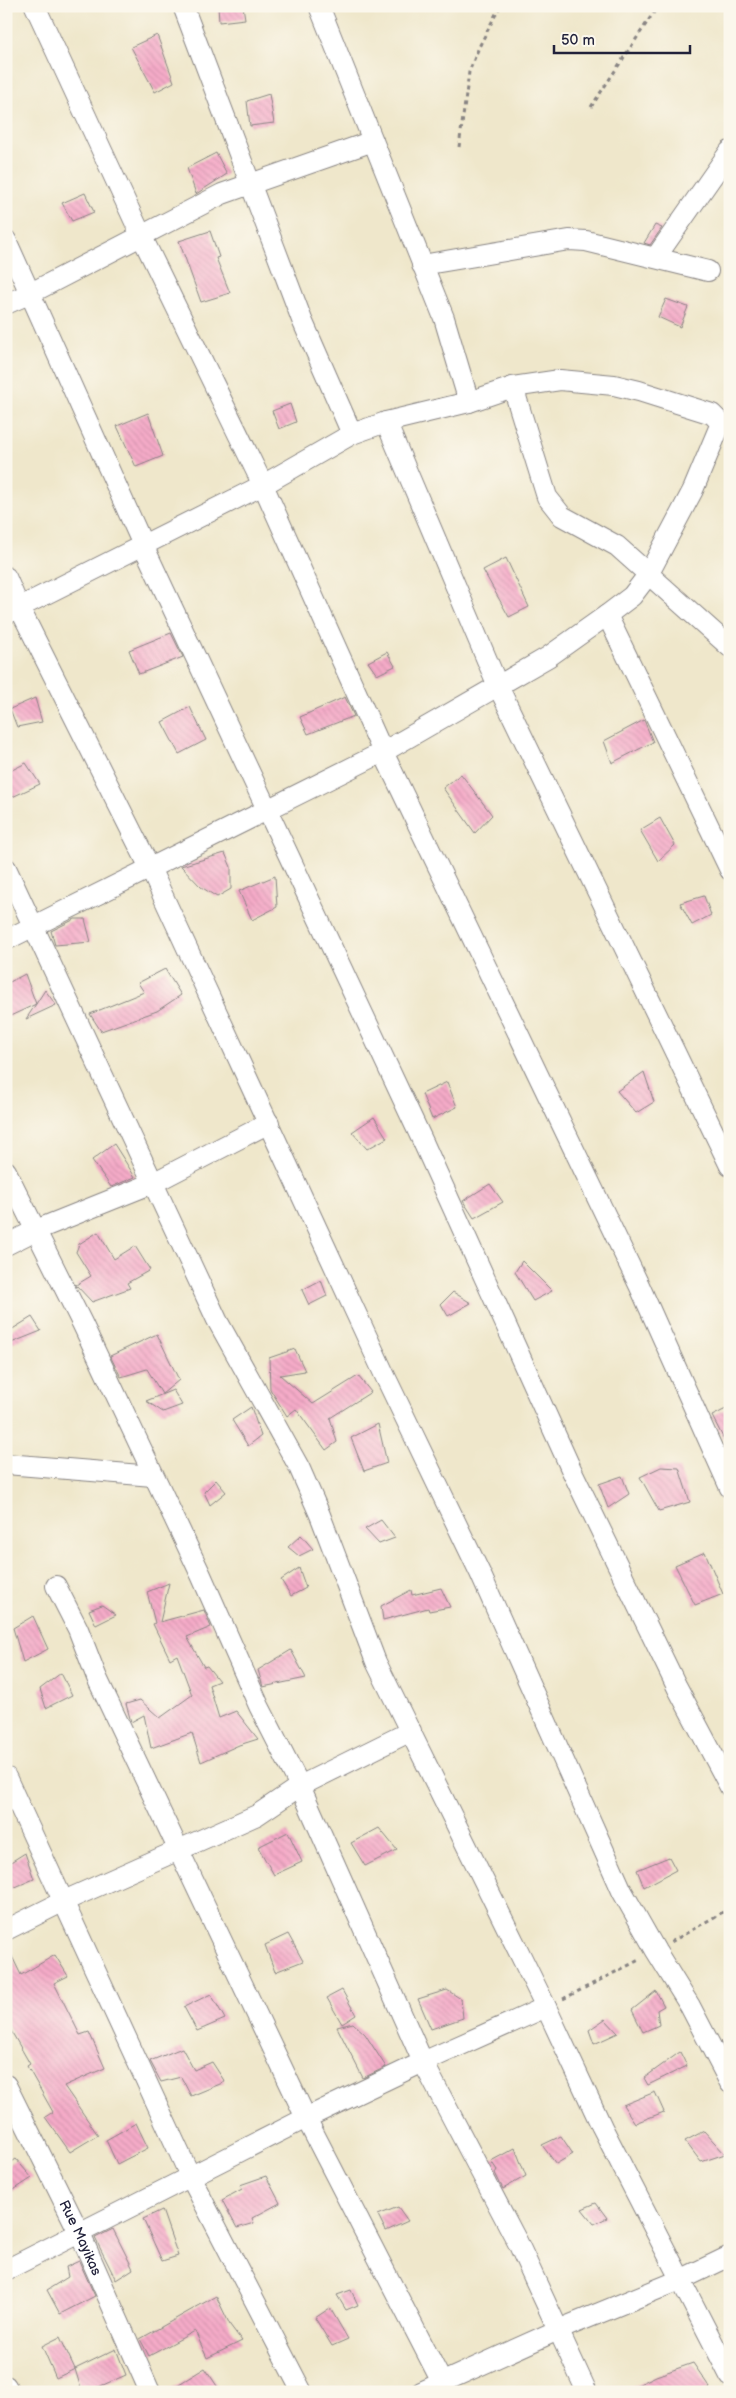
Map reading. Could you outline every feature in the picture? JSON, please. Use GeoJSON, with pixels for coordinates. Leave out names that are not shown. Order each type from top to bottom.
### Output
{"type":"FeatureCollection","features":[{"type":"Feature","properties":{"kind":"street"},"geometry":{"type":"LineString","coordinates":[[35,6],[141,235],[263,485],[383,752],[639,1285],[730,1488]]}},
{"type":"Feature","properties":{"kind":"street"},"geometry":{"type":"LineString","coordinates":[[183,6],[302,320],[352,434]]}},
{"type":"Feature","properties":{"kind":"street"},"geometry":{"type":"LineString","coordinates":[[319,6],[444,318],[469,402]]}},
{"type":"Feature","properties":{"kind":"street"},"geometry":{"type":"LineString","coordinates":[[6,304],[31,293],[222,194],[250,182],[373,141]]}},
{"type":"Feature","properties":{"kind":"street"},"geometry":{"type":"LineString","coordinates":[[656,256],[730,151]]}},
{"type":"Feature","properties":{"kind":"street"},"geometry":{"type":"LineString","coordinates":[[6,240],[143,545],[424,1144],[571,1469],[677,1687],[730,1787]]}},
{"type":"Feature","properties":{"kind":"street"},"geometry":{"type":"LineString","coordinates":[[422,265],[569,240],[586,240],[656,256],[708,271]]}},
{"type":"Feature","properties":{"kind":"street"},"geometry":{"type":"LineString","coordinates":[[6,940],[383,752],[548,657],[607,615],[632,596],[648,575],[693,490],[721,423],[712,414],[614,385],[560,380],[513,387],[469,402],[386,422],[352,434],[263,485],[12,610]]}},
{"type":"Feature","properties":{"kind":"street"},"geometry":{"type":"LineString","coordinates":[[513,387],[547,497],[554,508],[562,516],[617,546],[730,647]]}},
{"type":"Feature","properties":{"kind":"street"},"geometry":{"type":"LineString","coordinates":[[386,422],[498,686],[730,1166]]}},
{"type":"Feature","properties":{"kind":"street"},"geometry":{"type":"LineString","coordinates":[[6,578],[12,610],[150,868],[270,1123],[382,1370],[480,1573],[622,1891],[690,2006],[730,2083]]}},
{"type":"Feature","properties":{"kind":"street"},"geometry":{"type":"LineString","coordinates":[[607,615],[730,870]]}},
{"type":"Feature","properties":{"kind":"street"},"geometry":{"type":"LineString","coordinates":[[6,868],[217,1320],[299,1467],[320,1515],[376,1662],[546,2007],[602,2127],[730,2376]]}},
{"type":"Feature","properties":{"kind":"street"},"geometry":{"type":"LineString","coordinates":[[6,1246],[36,1230],[153,1182],[270,1123]]}},
{"type":"Feature","properties":{"kind":"street"},"geometry":{"type":"LineString","coordinates":[[6,1171],[82,1323],[201,1575],[258,1706],[300,1786],[423,2062],[518,2242],[587,2392]]}},
{"type":"Feature","properties":{"kind":"street"},"geometry":{"type":"LineString","coordinates":[[6,1464],[153,1476]]}},
{"type":"Feature","properties":{"kind":"street"},"geometry":{"type":"LineString","coordinates":[[56,1586],[78,1629],[97,1678],[306,2118],[445,2388]]}},
{"type":"Feature","properties":{"kind":"street"},"geometry":{"type":"LineString","coordinates":[[6,1930],[64,1901],[257,1815],[300,1786],[411,1731]]}},
{"type":"Feature","properties":{"kind":"street"},"geometry":{"type":"LineString","coordinates":[[6,1777],[191,2178],[302,2392]]}},
{"type":"Feature","properties":{"kind":"street"},"geometry":{"type":"LineString","coordinates":[[6,2270],[191,2178],[306,2118],[423,2062],[546,2007]]}},
{"type":"Feature","properties":{"kind":"street","name":"Rue Mayikas"},"geometry":{"type":"LineString","coordinates":[[6,2085],[80,2234],[150,2392]]}},
{"type":"Feature","properties":{"kind":"street"},"geometry":{"type":"LineString","coordinates":[[420,2392],[445,2388],[558,2330],[680,2280],[730,2256]]}},
{"type":"Feature","properties":{"kind":"street"},"geometry":{"type":"LineString","coordinates":[[6,2386],[9,2392]]}},
{"type":"Feature","properties":{"kind":"path"},"geometry":{"type":"LineString","coordinates":[[459,147],[469,72],[479,47],[500,6]]}},
{"type":"Feature","properties":{"kind":"path"},"geometry":{"type":"LineString","coordinates":[[591,107],[658,6]]}},
{"type":"Feature","properties":{"kind":"building"},"geometry":{"type":"Polygon","coordinates":[[[218,6],[243,6],[245,19],[219,22],[218,6]]]}},
{"type":"Feature","properties":{"kind":"building"},"geometry":{"type":"Polygon","coordinates":[[[157,35],[174,82],[155,92],[131,47],[157,35]]]}},
{"type":"Feature","properties":{"kind":"building"},"geometry":{"type":"Polygon","coordinates":[[[269,94],[274,123],[250,126],[247,101],[269,94]]]}},
{"type":"Feature","properties":{"kind":"building"},"geometry":{"type":"Polygon","coordinates":[[[216,153],[227,174],[196,194],[187,168],[216,153]]]}},
{"type":"Feature","properties":{"kind":"building"},"geometry":{"type":"Polygon","coordinates":[[[85,193],[94,212],[72,221],[62,203],[85,193]]]}},
{"type":"Feature","properties":{"kind":"building"},"geometry":{"type":"Polygon","coordinates":[[[655,225],[662,228],[650,245],[644,243],[655,225]]]}},
{"type":"Feature","properties":{"kind":"building"},"geometry":{"type":"Polygon","coordinates":[[[210,231],[219,257],[216,258],[230,293],[201,302],[179,241],[210,231]]]}},
{"type":"Feature","properties":{"kind":"building"},"geometry":{"type":"Polygon","coordinates":[[[666,299],[688,307],[680,327],[658,317],[666,299]]]}},
{"type":"Feature","properties":{"kind":"building"},"geometry":{"type":"Polygon","coordinates":[[[290,404],[296,422],[279,429],[272,411],[290,404]]]}},
{"type":"Feature","properties":{"kind":"building"},"geometry":{"type":"Polygon","coordinates":[[[148,413],[163,456],[136,467],[117,426],[148,413]]]}},
{"type":"Feature","properties":{"kind":"building"},"geometry":{"type":"Polygon","coordinates":[[[506,558],[529,607],[509,617],[483,570],[506,558]]]}},
{"type":"Feature","properties":{"kind":"building"},"geometry":{"type":"Polygon","coordinates":[[[171,633],[183,657],[139,674],[129,650],[171,633]]]}},
{"type":"Feature","properties":{"kind":"building"},"geometry":{"type":"Polygon","coordinates":[[[387,652],[395,666],[377,675],[368,662],[387,652]]]}},
{"type":"Feature","properties":{"kind":"building"},"geometry":{"type":"Polygon","coordinates":[[[345,697],[354,716],[308,734],[300,717],[345,697]]]}},
{"type":"Feature","properties":{"kind":"building"},"geometry":{"type":"Polygon","coordinates":[[[35,698],[42,722],[17,727],[10,709],[35,698]]]}},
{"type":"Feature","properties":{"kind":"building"},"geometry":{"type":"Polygon","coordinates":[[[190,707],[206,740],[179,754],[162,722],[190,707]]]}},
{"type":"Feature","properties":{"kind":"building"},"geometry":{"type":"Polygon","coordinates":[[[644,720],[653,742],[612,763],[604,741],[644,720]]]}},
{"type":"Feature","properties":{"kind":"building"},"geometry":{"type":"Polygon","coordinates":[[[26,763],[40,784],[6,800],[6,773],[26,763]]]}},
{"type":"Feature","properties":{"kind":"building"},"geometry":{"type":"Polygon","coordinates":[[[461,774],[492,815],[475,833],[443,788],[461,774]]]}},
{"type":"Feature","properties":{"kind":"building"},"geometry":{"type":"Polygon","coordinates":[[[660,818],[675,845],[658,861],[640,830],[660,818]]]}},
{"type":"Feature","properties":{"kind":"building"},"geometry":{"type":"Polygon","coordinates":[[[225,853],[231,867],[231,889],[217,897],[201,887],[181,866],[225,853]]]}},
{"type":"Feature","properties":{"kind":"building"},"geometry":{"type":"Polygon","coordinates":[[[275,876],[277,907],[252,920],[239,891],[275,876]]]}},
{"type":"Feature","properties":{"kind":"building"},"geometry":{"type":"Polygon","coordinates":[[[704,896],[711,915],[692,925],[680,903],[704,896]]]}},
{"type":"Feature","properties":{"kind":"building"},"geometry":{"type":"Polygon","coordinates":[[[75,919],[85,919],[91,942],[55,945],[51,931],[75,919]]]}},
{"type":"Feature","properties":{"kind":"building"},"geometry":{"type":"Polygon","coordinates":[[[165,969],[181,995],[157,1011],[101,1031],[90,1014],[144,992],[138,983],[165,969]]]}},
{"type":"Feature","properties":{"kind":"building"},"geometry":{"type":"Polygon","coordinates":[[[25,974],[36,1004],[6,1018],[6,984],[25,974]]]}},
{"type":"Feature","properties":{"kind":"building"},"geometry":{"type":"Polygon","coordinates":[[[45,990],[56,1005],[26,1019],[36,1004],[45,990]]]}},
{"type":"Feature","properties":{"kind":"building"},"geometry":{"type":"Polygon","coordinates":[[[644,1072],[654,1102],[636,1113],[617,1091],[644,1072]]]}},
{"type":"Feature","properties":{"kind":"building"},"geometry":{"type":"Polygon","coordinates":[[[447,1082],[457,1107],[432,1119],[422,1094],[447,1082]]]}},
{"type":"Feature","properties":{"kind":"building"},"geometry":{"type":"Polygon","coordinates":[[[374,1117],[387,1138],[367,1149],[352,1132],[374,1117]]]}},
{"type":"Feature","properties":{"kind":"building"},"geometry":{"type":"Polygon","coordinates":[[[114,1144],[135,1177],[111,1187],[92,1160],[114,1144]]]}},
{"type":"Feature","properties":{"kind":"building"},"geometry":{"type":"Polygon","coordinates":[[[490,1184],[503,1202],[474,1218],[463,1201],[490,1184]]]}},
{"type":"Feature","properties":{"kind":"building"},"geometry":{"type":"Polygon","coordinates":[[[98,1232],[114,1259],[135,1246],[150,1270],[127,1283],[130,1288],[92,1302],[76,1285],[91,1276],[76,1252],[79,1244],[98,1232]]]}},
{"type":"Feature","properties":{"kind":"building"},"geometry":{"type":"Polygon","coordinates":[[[522,1261],[552,1291],[533,1301],[515,1272],[522,1261]]]}},
{"type":"Feature","properties":{"kind":"building"},"geometry":{"type":"Polygon","coordinates":[[[321,1280],[327,1296],[309,1305],[302,1290],[321,1280]]]}},
{"type":"Feature","properties":{"kind":"building"},"geometry":{"type":"Polygon","coordinates":[[[453,1292],[471,1303],[448,1316],[441,1304],[453,1292]]]}},
{"type":"Feature","properties":{"kind":"building"},"geometry":{"type":"Polygon","coordinates":[[[32,1317],[41,1331],[6,1345],[6,1333],[32,1317]]]}},
{"type":"Feature","properties":{"kind":"building"},"geometry":{"type":"Polygon","coordinates":[[[157,1334],[179,1380],[162,1394],[147,1369],[121,1377],[110,1356],[157,1334]]]}},
{"type":"Feature","properties":{"kind":"building"},"geometry":{"type":"Polygon","coordinates":[[[295,1349],[305,1371],[280,1375],[313,1404],[358,1376],[371,1392],[330,1418],[337,1442],[326,1450],[296,1409],[287,1416],[270,1389],[269,1358],[295,1349]]]}},
{"type":"Feature","properties":{"kind":"building"},"geometry":{"type":"Polygon","coordinates":[[[173,1390],[182,1405],[163,1412],[146,1401],[173,1390]]]}},
{"type":"Feature","properties":{"kind":"building"},"geometry":{"type":"Polygon","coordinates":[[[251,1407],[261,1436],[248,1446],[232,1420],[251,1407]]]}},
{"type":"Feature","properties":{"kind":"building"},"geometry":{"type":"Polygon","coordinates":[[[730,1407],[730,1451],[712,1416],[730,1407]]]}},
{"type":"Feature","properties":{"kind":"building"},"geometry":{"type":"Polygon","coordinates":[[[378,1424],[387,1463],[364,1471],[351,1438],[378,1424]]]}},
{"type":"Feature","properties":{"kind":"building"},"geometry":{"type":"Polygon","coordinates":[[[661,1467],[679,1468],[690,1502],[659,1511],[640,1477],[661,1467]]]}},
{"type":"Feature","properties":{"kind":"building"},"geometry":{"type":"Polygon","coordinates":[[[622,1476],[629,1494],[608,1508],[599,1484],[622,1476]]]}},
{"type":"Feature","properties":{"kind":"building"},"geometry":{"type":"Polygon","coordinates":[[[216,1480],[226,1492],[210,1505],[204,1492],[216,1480]]]}},
{"type":"Feature","properties":{"kind":"building"},"geometry":{"type":"Polygon","coordinates":[[[381,1520],[395,1538],[379,1544],[365,1529],[381,1520]]]}},
{"type":"Feature","properties":{"kind":"building"},"geometry":{"type":"Polygon","coordinates":[[[301,1535],[313,1549],[299,1556],[288,1547],[301,1535]]]}},
{"type":"Feature","properties":{"kind":"building"},"geometry":{"type":"Polygon","coordinates":[[[705,1552],[723,1594],[695,1605],[675,1565],[705,1552]]]}},
{"type":"Feature","properties":{"kind":"building"},"geometry":{"type":"Polygon","coordinates":[[[299,1568],[306,1588],[291,1596],[281,1580],[299,1568]]]}},
{"type":"Feature","properties":{"kind":"building"},"geometry":{"type":"Polygon","coordinates":[[[169,1583],[160,1622],[204,1610],[211,1627],[187,1637],[204,1667],[207,1666],[219,1681],[209,1685],[219,1718],[236,1711],[258,1739],[239,1745],[201,1762],[192,1733],[151,1748],[144,1715],[131,1722],[126,1704],[140,1700],[160,1718],[192,1695],[177,1655],[170,1659],[153,1624],[155,1623],[147,1592],[169,1583]]]}},
{"type":"Feature","properties":{"kind":"building"},"geometry":{"type":"Polygon","coordinates":[[[441,1588],[450,1607],[429,1611],[428,1608],[383,1620],[381,1606],[411,1590],[412,1595],[441,1588]]]}},
{"type":"Feature","properties":{"kind":"building"},"geometry":{"type":"Polygon","coordinates":[[[102,1605],[116,1615],[96,1625],[89,1610],[102,1605]]]}},
{"type":"Feature","properties":{"kind":"building"},"geometry":{"type":"Polygon","coordinates":[[[33,1616],[48,1649],[23,1662],[13,1628],[33,1616]]]}},
{"type":"Feature","properties":{"kind":"building"},"geometry":{"type":"Polygon","coordinates":[[[291,1650],[306,1678],[263,1687],[258,1670],[291,1650]]]}},
{"type":"Feature","properties":{"kind":"building"},"geometry":{"type":"Polygon","coordinates":[[[61,1673],[72,1695],[46,1708],[40,1689],[61,1673]]]}},
{"type":"Feature","properties":{"kind":"building"},"geometry":{"type":"Polygon","coordinates":[[[379,1828],[397,1850],[365,1866],[351,1843],[379,1828]]]}},
{"type":"Feature","properties":{"kind":"building"},"geometry":{"type":"Polygon","coordinates":[[[288,1832],[302,1862],[274,1875],[258,1847],[288,1832]]]}},
{"type":"Feature","properties":{"kind":"building"},"geometry":{"type":"Polygon","coordinates":[[[25,1853],[34,1879],[6,1891],[6,1865],[25,1853]]]}},
{"type":"Feature","properties":{"kind":"building"},"geometry":{"type":"Polygon","coordinates":[[[669,1857],[676,1870],[644,1887],[637,1870],[669,1857]]]}},
{"type":"Feature","properties":{"kind":"building"},"geometry":{"type":"Polygon","coordinates":[[[288,1934],[303,1961],[275,1972],[265,1945],[288,1934]]]}},
{"type":"Feature","properties":{"kind":"building"},"geometry":{"type":"Polygon","coordinates":[[[6,1944],[21,1975],[55,1955],[68,1976],[54,1983],[80,2035],[89,2032],[105,2068],[64,2086],[98,2135],[70,2152],[45,2117],[53,2112],[27,2066],[30,2064],[6,2022],[6,1944]]]}},
{"type":"Feature","properties":{"kind":"building"},"geometry":{"type":"Polygon","coordinates":[[[342,1990],[356,2015],[342,2024],[327,1998],[342,1990]]]}},
{"type":"Feature","properties":{"kind":"building"},"geometry":{"type":"Polygon","coordinates":[[[447,1990],[461,1999],[463,2018],[431,2029],[418,1999],[447,1990]]]}},
{"type":"Feature","properties":{"kind":"building"},"geometry":{"type":"Polygon","coordinates":[[[656,1991],[664,2006],[657,2010],[659,2025],[643,2032],[632,2010],[656,1991]]]}},
{"type":"Feature","properties":{"kind":"building"},"geometry":{"type":"Polygon","coordinates":[[[211,1994],[225,2019],[197,2031],[184,2007],[211,1994]]]}},
{"type":"Feature","properties":{"kind":"building"},"geometry":{"type":"Polygon","coordinates":[[[605,2019],[618,2033],[594,2044],[589,2030],[605,2019]]]}},
{"type":"Feature","properties":{"kind":"building"},"geometry":{"type":"Polygon","coordinates":[[[353,2023],[365,2034],[386,2067],[363,2078],[337,2027],[353,2023]]]}},
{"type":"Feature","properties":{"kind":"building"},"geometry":{"type":"Polygon","coordinates":[[[182,2048],[194,2070],[212,2062],[225,2082],[191,2096],[181,2077],[161,2082],[150,2061],[182,2048]]]}},
{"type":"Feature","properties":{"kind":"building"},"geometry":{"type":"Polygon","coordinates":[[[680,2052],[687,2066],[648,2085],[644,2078],[680,2052]]]}},
{"type":"Feature","properties":{"kind":"building"},"geometry":{"type":"Polygon","coordinates":[[[655,2092],[664,2112],[635,2123],[623,2105],[655,2092]]]}},
{"type":"Feature","properties":{"kind":"building"},"geometry":{"type":"Polygon","coordinates":[[[136,2123],[148,2148],[117,2164],[106,2140],[136,2123]]]}},
{"type":"Feature","properties":{"kind":"building"},"geometry":{"type":"Polygon","coordinates":[[[704,2131],[725,2154],[701,2162],[685,2141],[704,2131]]]}},
{"type":"Feature","properties":{"kind":"building"},"geometry":{"type":"Polygon","coordinates":[[[561,2136],[573,2154],[556,2164],[542,2145],[561,2136]]]}},
{"type":"Feature","properties":{"kind":"building"},"geometry":{"type":"Polygon","coordinates":[[[515,2148],[526,2176],[503,2189],[495,2173],[497,2170],[491,2161],[515,2148]]]}},
{"type":"Feature","properties":{"kind":"building"},"geometry":{"type":"Polygon","coordinates":[[[16,2159],[32,2178],[6,2195],[6,2166],[16,2159]]]}},
{"type":"Feature","properties":{"kind":"building"},"geometry":{"type":"Polygon","coordinates":[[[266,2176],[280,2203],[252,2218],[254,2223],[237,2228],[222,2200],[242,2189],[240,2185],[266,2176]]]}},
{"type":"Feature","properties":{"kind":"building"},"geometry":{"type":"Polygon","coordinates":[[[596,2203],[607,2218],[594,2224],[582,2209],[596,2203]]]}},
{"type":"Feature","properties":{"kind":"building"},"geometry":{"type":"Polygon","coordinates":[[[398,2207],[408,2221],[386,2231],[378,2215],[398,2207]]]}},
{"type":"Feature","properties":{"kind":"building"},"geometry":{"type":"Polygon","coordinates":[[[162,2210],[178,2256],[162,2261],[143,2219],[162,2210]]]}},
{"type":"Feature","properties":{"kind":"building"},"geometry":{"type":"Polygon","coordinates":[[[113,2229],[133,2269],[116,2280],[95,2238],[113,2229]]]}},
{"type":"Feature","properties":{"kind":"building"},"geometry":{"type":"Polygon","coordinates":[[[79,2261],[95,2296],[60,2314],[47,2290],[68,2277],[66,2267],[79,2261]]]}},
{"type":"Feature","properties":{"kind":"building"},"geometry":{"type":"Polygon","coordinates":[[[351,2290],[358,2305],[346,2310],[337,2295],[351,2290]]]}},
{"type":"Feature","properties":{"kind":"building"},"geometry":{"type":"Polygon","coordinates":[[[216,2296],[230,2325],[242,2341],[207,2358],[195,2331],[149,2356],[140,2339],[216,2296]]]}},
{"type":"Feature","properties":{"kind":"building"},"geometry":{"type":"Polygon","coordinates":[[[330,2308],[348,2339],[332,2346],[315,2318],[330,2308]]]}},
{"type":"Feature","properties":{"kind":"building"},"geometry":{"type":"Polygon","coordinates":[[[60,2337],[75,2369],[56,2378],[42,2346],[60,2337]]]}},
{"type":"Feature","properties":{"kind":"building"},"geometry":{"type":"Polygon","coordinates":[[[116,2349],[126,2375],[87,2392],[82,2392],[75,2369],[116,2349]]]}},
{"type":"Feature","properties":{"kind":"building"},"geometry":{"type":"Polygon","coordinates":[[[693,2363],[710,2388],[700,2392],[623,2392],[656,2376],[693,2363]]]}},
{"type":"Feature","properties":{"kind":"building"},"geometry":{"type":"Polygon","coordinates":[[[205,2368],[221,2392],[166,2392],[205,2368]]]}}]}
